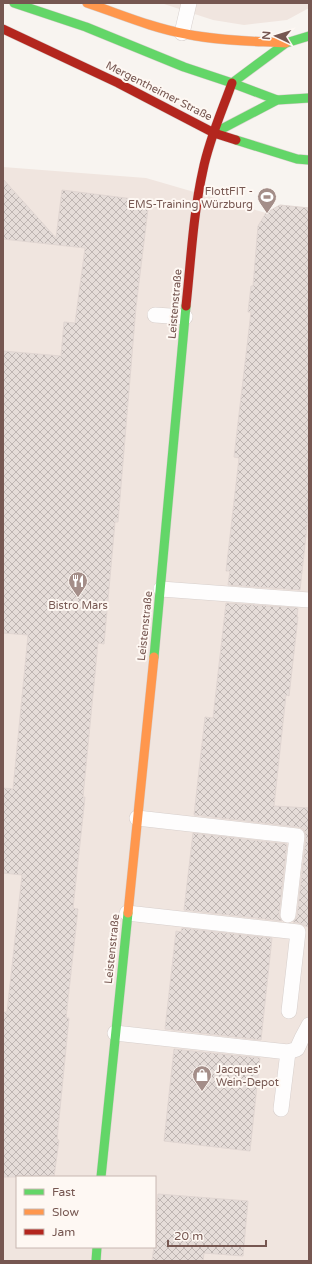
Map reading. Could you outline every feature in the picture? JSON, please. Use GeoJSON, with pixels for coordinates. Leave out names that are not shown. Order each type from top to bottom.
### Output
{"type":"FeatureCollection","features":[{"type":"Feature","properties":{"kind":"main road"},"geometry":{"type":"LineString","coordinates":[[14,3],[86,27],[184,67],[277,100]]}},
{"type":"Feature","properties":{"kind":"main road"},"geometry":{"type":"LineString","coordinates":[[87,3],[182,33],[234,40],[286,43]]}},
{"type":"Feature","properties":{"kind":"main road","name":"Mergentheimer Straße"},"geometry":{"type":"LineString","coordinates":[[3,29],[118,83],[214,133],[297,159],[309,160]]}},
{"type":"Feature","properties":{"kind":"main road"},"geometry":{"type":"LineString","coordinates":[[232,83],[286,43],[309,36]]}},
{"type":"Feature","properties":{"kind":"main road","name":"Leistenstraße"},"geometry":{"type":"LineString","coordinates":[[101,1176],[161,589],[195,211],[204,168],[214,133],[232,83]]}},
{"type":"Feature","properties":{"kind":"main road"},"geometry":{"type":"LineString","coordinates":[[214,133],[277,100],[309,98]]}},
{"type":"Feature","properties":{"kind":"main road"},"geometry":{"type":"LineString","coordinates":[[96,1261],[97,1248]]}},
{"type":"Feature","properties":{"kind":"lane"},"geometry":{"type":"LineString","coordinates":[[182,33],[189,3]]}},
{"type":"Feature","properties":{"kind":"lane"},"geometry":{"type":"LineString","coordinates":[[155,315],[186,317]]}},
{"type":"Feature","properties":{"kind":"lane"},"geometry":{"type":"LineString","coordinates":[[161,589],[309,600]]}},
{"type":"Feature","properties":{"kind":"lane"},"geometry":{"type":"LineString","coordinates":[[137,818],[297,836],[288,915]]}},
{"type":"Feature","properties":{"kind":"lane"},"geometry":{"type":"LineString","coordinates":[[127,913],[298,932],[289,1011]]}},
{"type":"Feature","properties":{"kind":"lane"},"geometry":{"type":"LineString","coordinates":[[115,1033],[288,1052],[297,1049],[309,1025]]}},
{"type":"Feature","properties":{"kind":"lane"},"geometry":{"type":"LineString","coordinates":[[281,1109],[288,1052]]}},
{"type":"Feature","properties":{"kind":"shaded area"},"geometry":{"type":"Polygon","coordinates":[[[161,3],[309,3],[309,8],[287,20],[244,25],[213,20],[161,3]]]}},
{"type":"Feature","properties":{"kind":"shaded area"},"geometry":{"type":"Polygon","coordinates":[[[3,167],[146,178],[266,213],[279,205],[309,208],[309,1261],[3,1261],[3,167]]]}},
{"type":"Feature","properties":{"kind":"building"},"geometry":{"type":"Polygon","coordinates":[[[3,179],[56,238],[62,190],[149,201],[136,307],[118,522],[115,522],[104,644],[98,643],[83,797],[85,797],[73,908],[78,909],[66,1018],[69,1018],[57,1139],[59,1140],[54,1176],[3,1177],[3,1012],[7,1012],[22,875],[3,873],[3,788],[13,789],[28,635],[3,633],[3,351],[61,356],[64,322],[75,323],[85,248],[3,239],[3,179]]]}},
{"type":"Feature","properties":{"kind":"building"},"geometry":{"type":"Polygon","coordinates":[[[280,205],[309,208],[309,508],[300,590],[228,585],[230,571],[226,571],[239,458],[234,457],[251,312],[248,312],[251,286],[253,286],[258,226],[266,213],[280,205]]]}},
{"type":"Feature","properties":{"kind":"building"},"geometry":{"type":"Polygon","coordinates":[[[226,603],[298,608],[289,696],[286,695],[274,806],[309,808],[309,927],[293,922],[297,916],[306,837],[303,829],[298,827],[194,815],[205,717],[213,718],[226,603]]]}},
{"type":"Feature","properties":{"kind":"building"},"geometry":{"type":"Polygon","coordinates":[[[193,833],[287,844],[279,914],[282,921],[184,910],[193,833]]]}},
{"type":"Feature","properties":{"kind":"building"},"geometry":{"type":"Polygon","coordinates":[[[182,928],[272,938],[261,1040],[165,1029],[176,931],[181,932],[182,928]]]}},
{"type":"Feature","properties":{"kind":"building"},"geometry":{"type":"Polygon","coordinates":[[[174,1049],[260,1058],[250,1151],[164,1141],[174,1049]]]}},
{"type":"Feature","properties":{"kind":"building"},"geometry":{"type":"Polygon","coordinates":[[[158,1194],[248,1201],[243,1256],[204,1253],[203,1261],[152,1261],[154,1248],[156,1248],[158,1194]]]}},
{"type":"Feature","properties":{"kind":"traffic: fast"},"geometry":{"type":"LineString","coordinates":[[14,3],[86,27],[184,67],[277,100]]}},
{"type":"Feature","properties":{"kind":"traffic: fast"},"geometry":{"type":"LineString","coordinates":[[232,83],[286,43],[309,36]]}},
{"type":"Feature","properties":{"kind":"traffic: fast"},"geometry":{"type":"LineString","coordinates":[[214,133],[277,100],[309,98]]}},
{"type":"Feature","properties":{"kind":"traffic: fast"},"geometry":{"type":"LineString","coordinates":[[236,140],[297,159],[309,160]]}},
{"type":"Feature","properties":{"kind":"traffic: fast"},"geometry":{"type":"LineString","coordinates":[[154,657],[186,306]]}},
{"type":"Feature","properties":{"kind":"traffic: fast"},"geometry":{"type":"LineString","coordinates":[[101,1176],[128,913]]}},
{"type":"Feature","properties":{"kind":"traffic: fast"},"geometry":{"type":"LineString","coordinates":[[96,1261],[97,1248]]}},
{"type":"Feature","properties":{"kind":"traffic: slow"},"geometry":{"type":"LineString","coordinates":[[87,3],[148,24],[186,34],[223,39],[286,43]]}},
{"type":"Feature","properties":{"kind":"traffic: slow"},"geometry":{"type":"LineString","coordinates":[[128,913],[154,657]]}},
{"type":"Feature","properties":{"kind":"traffic: jam"},"geometry":{"type":"LineString","coordinates":[[3,29],[118,83],[214,133],[236,140]]}},
{"type":"Feature","properties":{"kind":"traffic: jam"},"geometry":{"type":"LineString","coordinates":[[186,306],[195,221],[203,170],[212,137],[232,83]]}},
{"type":"Feature","properties":{"kind":"place","name":"FlottFIT - EMS-Training Würzburg"},"geometry":{"type":"Point","coordinates":[267,214]}},
{"type":"Feature","properties":{"kind":"place","name":"Bistro Mars"},"geometry":{"type":"Point","coordinates":[78,598]}},
{"type":"Feature","properties":{"kind":"place","name":"Jacques' Wein-Depot"},"geometry":{"type":"Point","coordinates":[202,1092]}}]}
